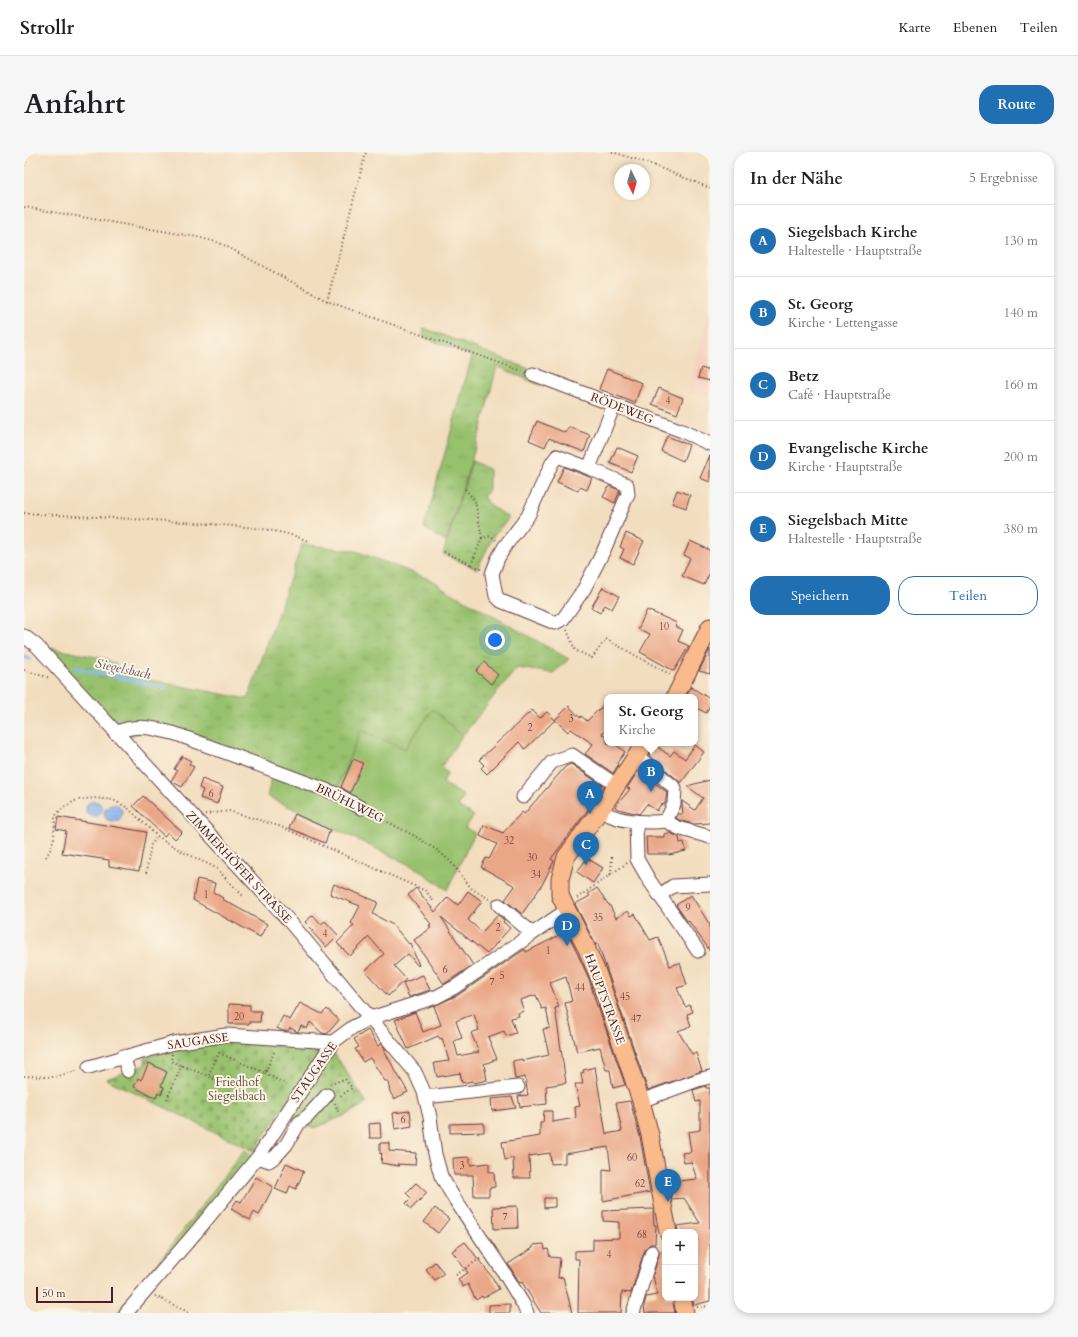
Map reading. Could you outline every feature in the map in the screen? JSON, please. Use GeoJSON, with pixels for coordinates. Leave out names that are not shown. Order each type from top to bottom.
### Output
{"type":"FeatureCollection","features":[{"type":"Feature","properties":{"kind":"main road"},"geometry":{"type":"LineString","coordinates":[[677,694],[709,634]]}},
{"type":"Feature","properties":{"kind":"main road","name":"HAUPTSTRASSE"},"geometry":{"type":"LineString","coordinates":[[641,749],[601,809],[566,857],[560,879],[560,895],[598,975],[641,1101],[649,1130],[667,1229]]}},
{"type":"Feature","properties":{"kind":"main road"},"geometry":{"type":"LineString","coordinates":[[683,1301],[685,1313]]}},
{"type":"Feature","properties":{"kind":"street","name":"RÖDEWEG"},"geometry":{"type":"LineString","coordinates":[[533,374],[710,444]]}},
{"type":"Feature","properties":{"kind":"street"},"geometry":{"type":"LineString","coordinates":[[589,468],[614,405]]}},
{"type":"Feature","properties":{"kind":"street"},"geometry":{"type":"LineString","coordinates":[[557,456],[589,468],[627,485],[628,494],[604,550],[584,589],[563,619],[554,623],[501,600],[496,596],[492,574],[498,558],[528,516],[552,463],[557,456]]}},
{"type":"Feature","properties":{"kind":"street","name":"ZIMMERHÖFER STRASSE"},"geometry":{"type":"LineString","coordinates":[[24,636],[37,646],[69,683],[290,922],[415,1072],[425,1097],[430,1117],[435,1154],[441,1176],[490,1251],[527,1313]]}},
{"type":"Feature","properties":{"kind":"street","name":"BRÜHLWEG"},"geometry":{"type":"LineString","coordinates":[[115,733],[140,726],[151,727],[176,734],[337,794],[361,808]]}},
{"type":"Feature","properties":{"kind":"street"},"geometry":{"type":"LineString","coordinates":[[641,749],[675,788],[674,804],[666,821]]}},
{"type":"Feature","properties":{"kind":"street"},"geometry":{"type":"LineString","coordinates":[[523,797],[552,762],[572,755],[616,785]]}},
{"type":"Feature","properties":{"kind":"street"},"geometry":{"type":"LineString","coordinates":[[601,809],[612,816],[636,821],[657,823],[666,821],[678,828],[710,837]]}},
{"type":"Feature","properties":{"kind":"street"},"geometry":{"type":"LineString","coordinates":[[636,821],[637,859],[649,880],[698,951]]}},
{"type":"Feature","properties":{"kind":"street"},"geometry":{"type":"LineString","coordinates":[[660,895],[673,886],[710,884]]}},
{"type":"Feature","properties":{"kind":"street"},"geometry":{"type":"LineString","coordinates":[[499,905],[532,933]]}},
{"type":"Feature","properties":{"kind":"street","name":"STAUGASSE"},"geometry":{"type":"LineString","coordinates":[[126,1313],[197,1231],[258,1157],[333,1042],[353,1027],[371,1018],[436,997],[455,987],[566,908]]}},
{"type":"Feature","properties":{"kind":"street","name":"SAUGASSE"},"geometry":{"type":"LineString","coordinates":[[89,1067],[123,1056],[174,1043],[226,1035],[333,1042]]}},
{"type":"Feature","properties":{"kind":"street"},"geometry":{"type":"LineString","coordinates":[[123,1056],[128,1071]]}},
{"type":"Feature","properties":{"kind":"street"},"geometry":{"type":"LineString","coordinates":[[641,1101],[710,1077]]}},
{"type":"Feature","properties":{"kind":"street"},"geometry":{"type":"LineString","coordinates":[[425,1097],[518,1087]]}},
{"type":"Feature","properties":{"kind":"street"},"geometry":{"type":"LineString","coordinates":[[258,1157],[269,1161],[276,1156],[286,1145],[299,1123],[330,1097]]}},
{"type":"Feature","properties":{"kind":"street"},"geometry":{"type":"LineString","coordinates":[[633,1313],[652,1252]]}},
{"type":"Feature","properties":{"kind":"path"},"geometry":{"type":"LineString","coordinates":[[24,166],[28,152]]}},
{"type":"Feature","properties":{"kind":"path"},"geometry":{"type":"LineString","coordinates":[[327,301],[366,152]]}},
{"type":"Feature","properties":{"kind":"path"},"geometry":{"type":"LineString","coordinates":[[612,152],[644,162],[710,188]]}},
{"type":"Feature","properties":{"kind":"path"},"geometry":{"type":"LineString","coordinates":[[24,208],[197,237],[220,243],[327,301],[533,374]]}},
{"type":"Feature","properties":{"kind":"path"},"geometry":{"type":"LineString","coordinates":[[465,489],[475,501],[482,538],[471,564]]}},
{"type":"Feature","properties":{"kind":"path"},"geometry":{"type":"LineString","coordinates":[[24,514],[228,526],[293,534],[308,541]]}},
{"type":"Feature","properties":{"kind":"path"},"geometry":{"type":"LineString","coordinates":[[482,538],[491,536],[506,546]]}},
{"type":"Feature","properties":{"kind":"path"},"geometry":{"type":"LineString","coordinates":[[444,552],[492,574]]}},
{"type":"Feature","properties":{"kind":"path"},"geometry":{"type":"LineString","coordinates":[[563,619],[575,650],[592,658],[606,639],[683,682]]}},
{"type":"Feature","properties":{"kind":"path"},"geometry":{"type":"LineString","coordinates":[[24,670],[69,683]]}},
{"type":"Feature","properties":{"kind":"path"},"geometry":{"type":"LineString","coordinates":[[46,856],[51,848],[54,837],[55,816],[64,808],[77,800],[94,798],[113,800],[128,808],[157,836],[183,852],[216,868],[244,897]]}},
{"type":"Feature","properties":{"kind":"path","name":"BRÜHLWEG"},"geometry":{"type":"LineString","coordinates":[[361,808],[413,835],[437,850],[450,860],[472,888],[499,905]]}},
{"type":"Feature","properties":{"kind":"path"},"geometry":{"type":"LineString","coordinates":[[197,821],[206,813],[228,811],[279,826],[426,891],[434,902]]}},
{"type":"Feature","properties":{"kind":"path"},"geometry":{"type":"LineString","coordinates":[[146,873],[151,845],[157,836]]}},
{"type":"Feature","properties":{"kind":"path"},"geometry":{"type":"LineString","coordinates":[[611,874],[612,855]]}},
{"type":"Feature","properties":{"kind":"path"},"geometry":{"type":"LineString","coordinates":[[566,908],[611,874],[632,860],[637,859]]}},
{"type":"Feature","properties":{"kind":"path"},"geometry":{"type":"LineString","coordinates":[[265,1073],[278,1039]]}},
{"type":"Feature","properties":{"kind":"path"},"geometry":{"type":"LineString","coordinates":[[174,1043],[172,1061],[254,1097]]}},
{"type":"Feature","properties":{"kind":"path"},"geometry":{"type":"LineString","coordinates":[[208,1076],[219,1053],[265,1073],[286,1086]]}},
{"type":"Feature","properties":{"kind":"path"},"geometry":{"type":"LineString","coordinates":[[168,1099],[182,1065]]}},
{"type":"Feature","properties":{"kind":"path"},"geometry":{"type":"LineString","coordinates":[[24,1076],[54,1077],[89,1067]]}},
{"type":"Feature","properties":{"kind":"path"},"geometry":{"type":"LineString","coordinates":[[330,1097],[338,1114]]}},
{"type":"Feature","properties":{"kind":"path"},"geometry":{"type":"LineString","coordinates":[[456,1275],[490,1251]]}},
{"type":"Feature","properties":{"kind":"path"},"geometry":{"type":"LineString","coordinates":[[144,1291],[190,1313]]}},
{"type":"Feature","properties":{"kind":"shaded area"},"geometry":{"type":"Polygon","coordinates":[[[710,306],[710,397],[688,392],[710,306]]]}},
{"type":"Feature","properties":{"kind":"green space"},"geometry":{"type":"Polygon","coordinates":[[[424,328],[545,375],[541,386],[497,366],[480,432],[446,542],[424,528],[472,356],[423,337],[424,328]]]}},
{"type":"Feature","properties":{"kind":"green space"},"geometry":{"type":"Polygon","coordinates":[[[472,461],[489,469],[489,490],[483,497],[492,507],[509,518],[494,535],[477,569],[443,554],[472,461]]]}},
{"type":"Feature","properties":{"kind":"green space"},"geometry":{"type":"Polygon","coordinates":[[[302,544],[356,551],[434,581],[443,588],[569,659],[553,673],[517,668],[462,736],[433,709],[405,749],[336,790],[147,730],[124,739],[39,646],[107,659],[135,677],[248,699],[302,544]]]}},
{"type":"Feature","properties":{"kind":"green space"},"geometry":{"type":"Polygon","coordinates":[[[433,709],[462,736],[441,767],[447,773],[443,783],[464,796],[458,806],[474,816],[465,828],[475,833],[447,890],[418,869],[267,796],[275,767],[336,790],[361,730],[405,749],[433,709]]]}},
{"type":"Feature","properties":{"kind":"green space","name":"Friedhof Siegelsbach"},"geometry":{"type":"Polygon","coordinates":[[[225,1041],[323,1049],[254,1151],[106,1079],[145,1065],[145,1056],[225,1041]]]}},
{"type":"Feature","properties":{"kind":"green space"},"geometry":{"type":"Polygon","coordinates":[[[334,1053],[367,1103],[346,1115],[315,1128],[299,1123],[289,1116],[334,1053]]]}},
{"type":"Feature","properties":{"kind":"green space"},"geometry":{"type":"Polygon","coordinates":[[[244,1150],[253,1155],[122,1313],[117,1313],[174,1242],[244,1150]]]}},
{"type":"Feature","properties":{"kind":"water"},"geometry":{"type":"Polygon","coordinates":[[[94,801],[101,806],[102,809],[97,816],[94,817],[87,812],[86,809],[91,802],[94,801]]]}},
{"type":"Feature","properties":{"kind":"water"},"geometry":{"type":"Polygon","coordinates":[[[113,804],[119,807],[122,813],[119,819],[113,822],[107,819],[104,813],[107,807],[113,804]]]}},
{"type":"Feature","properties":{"kind":"building"},"geometry":{"type":"Polygon","coordinates":[[[701,368],[710,371],[710,381],[698,378],[701,368]]]}},
{"type":"Feature","properties":{"kind":"building"},"geometry":{"type":"Polygon","coordinates":[[[607,369],[642,383],[635,403],[599,389],[607,369]]]}},
{"type":"Feature","properties":{"kind":"building"},"geometry":{"type":"Polygon","coordinates":[[[659,388],[683,398],[677,414],[652,404],[659,388]]]}},
{"type":"Feature","properties":{"kind":"building"},"geometry":{"type":"Polygon","coordinates":[[[537,421],[566,433],[569,427],[590,435],[584,452],[549,438],[545,447],[529,440],[537,421]]]}},
{"type":"Feature","properties":{"kind":"building"},"geometry":{"type":"Polygon","coordinates":[[[667,436],[689,445],[683,461],[661,451],[667,436]]]}},
{"type":"Feature","properties":{"kind":"building"},"geometry":{"type":"Polygon","coordinates":[[[617,447],[638,456],[631,472],[610,463],[617,447]]]}},
{"type":"Feature","properties":{"kind":"building"},"geometry":{"type":"Polygon","coordinates":[[[710,455],[710,482],[700,478],[710,455]]]}},
{"type":"Feature","properties":{"kind":"building"},"geometry":{"type":"Polygon","coordinates":[[[564,467],[592,478],[587,490],[580,487],[578,491],[557,482],[564,467]]]}},
{"type":"Feature","properties":{"kind":"building"},"geometry":{"type":"Polygon","coordinates":[[[609,486],[620,490],[615,503],[603,497],[609,486]]]}},
{"type":"Feature","properties":{"kind":"building"},"geometry":{"type":"Polygon","coordinates":[[[677,490],[690,495],[686,508],[672,503],[677,490]]]}},
{"type":"Feature","properties":{"kind":"building"},"geometry":{"type":"Polygon","coordinates":[[[626,533],[644,541],[633,564],[620,558],[624,549],[620,547],[626,533]]]}},
{"type":"Feature","properties":{"kind":"building"},"geometry":{"type":"Polygon","coordinates":[[[690,541],[710,550],[710,572],[704,585],[682,576],[690,558],[684,555],[690,541]]]}},
{"type":"Feature","properties":{"kind":"building"},"geometry":{"type":"Polygon","coordinates":[[[603,587],[619,596],[612,609],[605,605],[600,613],[591,608],[603,587]]]}},
{"type":"Feature","properties":{"kind":"building"},"geometry":{"type":"Polygon","coordinates":[[[647,610],[677,623],[675,626],[683,630],[678,641],[689,646],[674,671],[640,652],[650,634],[638,629],[647,610]]]}},
{"type":"Feature","properties":{"kind":"building"},"geometry":{"type":"Polygon","coordinates":[[[710,649],[710,674],[699,671],[710,649]]]}},
{"type":"Feature","properties":{"kind":"building"},"geometry":{"type":"Polygon","coordinates":[[[484,662],[498,675],[491,684],[476,671],[484,662]]]}},
{"type":"Feature","properties":{"kind":"building"},"geometry":{"type":"Polygon","coordinates":[[[691,687],[710,699],[710,707],[706,713],[698,709],[698,694],[688,694],[691,687]]]}},
{"type":"Feature","properties":{"kind":"building"},"geometry":{"type":"Polygon","coordinates":[[[604,704],[604,732],[602,734],[604,736],[604,746],[618,746],[625,752],[617,763],[618,765],[613,773],[585,754],[593,744],[571,729],[568,732],[555,720],[569,706],[580,718],[581,716],[587,721],[604,704]]]}},
{"type":"Feature","properties":{"kind":"building"},"geometry":{"type":"Polygon","coordinates":[[[532,710],[540,718],[547,712],[555,720],[525,749],[519,742],[487,774],[481,768],[484,765],[479,760],[532,710]]]}},
{"type":"Feature","properties":{"kind":"building"},"geometry":{"type":"Polygon","coordinates":[[[654,746],[670,756],[674,751],[685,759],[694,746],[704,752],[681,783],[649,755],[654,746]]]}},
{"type":"Feature","properties":{"kind":"building"},"geometry":{"type":"Polygon","coordinates":[[[182,756],[191,761],[189,764],[194,767],[182,787],[171,781],[177,771],[174,769],[182,756]]]}},
{"type":"Feature","properties":{"kind":"building"},"geometry":{"type":"Polygon","coordinates":[[[353,759],[363,763],[350,793],[341,787],[353,759]]]}},
{"type":"Feature","properties":{"kind":"building"},"geometry":{"type":"Polygon","coordinates":[[[571,764],[604,787],[586,806],[589,808],[551,859],[554,861],[542,885],[522,914],[505,900],[515,886],[481,867],[486,858],[489,859],[497,844],[480,836],[484,825],[503,833],[522,812],[524,814],[566,766],[571,764]]]}},
{"type":"Feature","properties":{"kind":"building"},"geometry":{"type":"Polygon","coordinates":[[[638,771],[667,792],[665,804],[660,805],[657,811],[647,804],[639,814],[615,807],[630,789],[627,788],[638,771]]]}},
{"type":"Feature","properties":{"kind":"building"},"geometry":{"type":"Polygon","coordinates":[[[202,779],[223,787],[217,804],[200,798],[203,790],[199,788],[202,779]]]}},
{"type":"Feature","properties":{"kind":"building"},"geometry":{"type":"Polygon","coordinates":[[[710,780],[710,823],[694,824],[681,821],[676,818],[678,814],[683,814],[682,801],[695,810],[703,798],[687,786],[710,780]]]}},
{"type":"Feature","properties":{"kind":"building"},"geometry":{"type":"Polygon","coordinates":[[[143,796],[182,832],[175,839],[168,832],[164,836],[133,806],[143,796]]]}},
{"type":"Feature","properties":{"kind":"building"},"geometry":{"type":"Polygon","coordinates":[[[295,814],[330,830],[325,843],[289,828],[295,814]]]}},
{"type":"Feature","properties":{"kind":"building"},"geometry":{"type":"Polygon","coordinates":[[[58,817],[146,832],[139,871],[109,866],[109,860],[62,853],[66,831],[56,829],[58,817]]]}},
{"type":"Feature","properties":{"kind":"building"},"geometry":{"type":"Polygon","coordinates":[[[670,833],[679,837],[680,843],[684,842],[686,851],[669,855],[647,854],[646,837],[664,837],[664,834],[670,833]]]}},
{"type":"Feature","properties":{"kind":"building"},"geometry":{"type":"Polygon","coordinates":[[[587,858],[603,868],[593,883],[577,872],[587,858]]]}},
{"type":"Feature","properties":{"kind":"building"},"geometry":{"type":"Polygon","coordinates":[[[197,879],[215,883],[213,892],[223,898],[222,899],[267,924],[260,937],[193,900],[197,879]]]}},
{"type":"Feature","properties":{"kind":"building"},"geometry":{"type":"Polygon","coordinates":[[[334,884],[378,902],[373,914],[393,925],[409,944],[410,943],[419,965],[418,966],[408,954],[394,966],[406,979],[388,996],[365,971],[384,954],[369,937],[350,956],[337,943],[354,925],[351,923],[360,906],[330,894],[334,884]]]}},
{"type":"Feature","properties":{"kind":"building"},"geometry":{"type":"Polygon","coordinates":[[[416,888],[435,912],[448,897],[458,905],[468,891],[482,901],[468,920],[482,932],[498,915],[510,928],[487,954],[441,917],[473,965],[444,984],[414,940],[431,928],[429,925],[431,924],[408,895],[416,888]]]}},
{"type":"Feature","properties":{"kind":"building"},"geometry":{"type":"Polygon","coordinates":[[[597,888],[609,904],[616,918],[628,911],[631,916],[635,914],[650,940],[658,937],[670,966],[680,963],[687,985],[677,988],[685,1007],[690,1005],[693,1012],[687,1014],[691,1026],[678,1031],[692,1054],[696,1053],[702,1071],[648,1090],[598,944],[596,945],[575,904],[590,896],[588,894],[597,888]]]}},
{"type":"Feature","properties":{"kind":"building"},"geometry":{"type":"Polygon","coordinates":[[[691,895],[710,925],[710,951],[676,905],[691,895]]]}},
{"type":"Feature","properties":{"kind":"building"},"geometry":{"type":"Polygon","coordinates":[[[313,915],[321,924],[325,921],[338,935],[326,947],[305,922],[313,915]]]}},
{"type":"Feature","properties":{"kind":"building"},"geometry":{"type":"Polygon","coordinates":[[[562,932],[568,933],[589,979],[625,1085],[613,1088],[610,1070],[606,1070],[600,1047],[577,1052],[565,1003],[572,1001],[566,977],[550,983],[559,1007],[555,1008],[566,1083],[546,1086],[547,1104],[520,1107],[518,1096],[528,1095],[525,1077],[515,1079],[513,1064],[513,1061],[522,1059],[522,1061],[549,1055],[543,1029],[550,1028],[546,1008],[542,1009],[536,995],[520,1000],[524,1011],[518,1013],[519,1016],[511,1018],[516,1033],[506,1036],[504,1031],[488,1037],[497,1059],[484,1064],[487,1080],[474,1083],[473,1081],[462,1083],[460,1073],[437,1077],[434,1063],[449,1061],[442,1038],[440,1039],[438,1036],[408,1049],[395,1020],[415,1012],[423,1032],[441,1025],[434,1006],[458,995],[525,949],[526,952],[556,937],[562,932]],[[474,1014],[456,1021],[462,1038],[454,1041],[458,1056],[479,1052],[471,1033],[479,1030],[474,1014]]]}},
{"type":"Feature","properties":{"kind":"building"},"geometry":{"type":"Polygon","coordinates":[[[423,975],[430,990],[409,997],[403,983],[423,975]]]}},
{"type":"Feature","properties":{"kind":"building"},"geometry":{"type":"Polygon","coordinates":[[[300,1003],[322,1014],[327,1009],[339,1020],[327,1034],[322,1033],[310,1022],[307,1029],[301,1026],[298,1032],[290,1028],[288,1031],[283,1031],[277,1028],[283,1016],[290,1020],[300,1003]]]}},
{"type":"Feature","properties":{"kind":"building"},"geometry":{"type":"Polygon","coordinates":[[[229,1004],[250,1005],[250,1011],[261,1011],[260,1022],[249,1022],[249,1024],[229,1024],[229,1004]]]}},
{"type":"Feature","properties":{"kind":"building"},"geometry":{"type":"Polygon","coordinates":[[[368,1030],[378,1046],[381,1043],[386,1050],[384,1051],[408,1092],[394,1099],[390,1092],[388,1081],[385,1081],[370,1058],[363,1062],[355,1049],[359,1047],[354,1039],[368,1030]]]}},
{"type":"Feature","properties":{"kind":"building"},"geometry":{"type":"Polygon","coordinates":[[[149,1063],[167,1072],[161,1086],[164,1087],[161,1095],[158,1093],[156,1098],[134,1087],[138,1078],[141,1080],[149,1063]]]}},
{"type":"Feature","properties":{"kind":"building"},"geometry":{"type":"Polygon","coordinates":[[[595,1067],[606,1134],[622,1131],[616,1103],[630,1101],[640,1137],[650,1192],[603,1201],[603,1169],[611,1170],[608,1147],[565,1154],[565,1163],[551,1164],[550,1153],[529,1156],[530,1178],[514,1178],[513,1158],[505,1160],[502,1142],[540,1136],[540,1123],[543,1123],[544,1111],[552,1111],[552,1122],[576,1118],[575,1107],[580,1106],[575,1084],[583,1084],[581,1073],[584,1072],[583,1070],[595,1067]]]}},
{"type":"Feature","properties":{"kind":"building"},"geometry":{"type":"Polygon","coordinates":[[[706,1086],[706,1088],[710,1088],[710,1301],[694,1305],[693,1301],[698,1301],[698,1229],[678,1229],[677,1226],[700,1223],[684,1198],[672,1199],[669,1182],[697,1179],[691,1162],[684,1163],[682,1153],[691,1152],[688,1132],[700,1130],[700,1101],[696,1102],[693,1090],[706,1086]]]}},
{"type":"Feature","properties":{"kind":"building"},"geometry":{"type":"Polygon","coordinates":[[[512,1097],[516,1108],[492,1111],[491,1099],[512,1097]]]}},
{"type":"Feature","properties":{"kind":"building"},"geometry":{"type":"Polygon","coordinates":[[[410,1111],[412,1126],[395,1129],[393,1113],[410,1111]]]}},
{"type":"Feature","properties":{"kind":"building"},"geometry":{"type":"Polygon","coordinates":[[[380,1123],[381,1138],[370,1138],[369,1124],[380,1123]]]}},
{"type":"Feature","properties":{"kind":"building"},"geometry":{"type":"Polygon","coordinates":[[[484,1123],[484,1132],[450,1133],[450,1124],[484,1123]]]}},
{"type":"Feature","properties":{"kind":"building"},"geometry":{"type":"Polygon","coordinates":[[[380,1143],[389,1143],[389,1151],[416,1153],[415,1165],[397,1164],[399,1166],[381,1163],[382,1153],[380,1154],[380,1143]]]}},
{"type":"Feature","properties":{"kind":"building"},"geometry":{"type":"Polygon","coordinates":[[[470,1157],[470,1165],[489,1163],[489,1172],[494,1172],[495,1187],[489,1188],[489,1196],[474,1196],[473,1175],[454,1175],[453,1158],[470,1157]]]}},
{"type":"Feature","properties":{"kind":"building"},"geometry":{"type":"Polygon","coordinates":[[[286,1163],[304,1171],[296,1189],[290,1186],[287,1194],[275,1189],[286,1163]]]}},
{"type":"Feature","properties":{"kind":"building"},"geometry":{"type":"Polygon","coordinates":[[[256,1177],[273,1187],[259,1215],[254,1212],[250,1220],[231,1209],[237,1200],[241,1202],[256,1177]]]}},
{"type":"Feature","properties":{"kind":"building"},"geometry":{"type":"Polygon","coordinates":[[[416,1183],[427,1193],[411,1209],[406,1203],[411,1198],[406,1193],[416,1183]]]}},
{"type":"Feature","properties":{"kind":"building"},"geometry":{"type":"Polygon","coordinates":[[[544,1198],[555,1198],[555,1207],[544,1208],[544,1198]]]}},
{"type":"Feature","properties":{"kind":"building"},"geometry":{"type":"Polygon","coordinates":[[[517,1206],[518,1228],[494,1229],[493,1207],[517,1206]]]}},
{"type":"Feature","properties":{"kind":"building"},"geometry":{"type":"Polygon","coordinates":[[[435,1208],[449,1219],[438,1233],[424,1222],[435,1208]]]}},
{"type":"Feature","properties":{"kind":"building"},"geometry":{"type":"Polygon","coordinates":[[[653,1209],[654,1225],[656,1225],[655,1244],[650,1244],[645,1249],[631,1293],[622,1292],[621,1313],[578,1313],[579,1259],[575,1259],[575,1251],[593,1250],[593,1239],[619,1238],[619,1222],[603,1221],[603,1211],[653,1209]]]}},
{"type":"Feature","properties":{"kind":"building"},"geometry":{"type":"Polygon","coordinates":[[[465,1242],[492,1277],[499,1289],[483,1298],[482,1296],[476,1300],[468,1284],[463,1287],[458,1279],[468,1273],[452,1251],[465,1242]]]}},
{"type":"Feature","properties":{"kind":"building"},"geometry":{"type":"Polygon","coordinates":[[[544,1244],[545,1250],[548,1249],[550,1257],[560,1258],[558,1278],[563,1277],[572,1313],[541,1313],[522,1282],[520,1283],[508,1264],[533,1248],[533,1245],[544,1244]]]}},
{"type":"Feature","properties":{"kind":"building"},"geometry":{"type":"Polygon","coordinates":[[[660,1251],[662,1251],[662,1301],[673,1301],[675,1313],[645,1313],[644,1306],[646,1297],[657,1295],[653,1275],[660,1251]]]}},
{"type":"Feature","properties":{"kind":"building"},"geometry":{"type":"Polygon","coordinates":[[[435,1262],[444,1273],[435,1280],[426,1269],[435,1262]]]}},
{"type":"Feature","properties":{"kind":"building"},"geometry":{"type":"Polygon","coordinates":[[[510,1304],[510,1313],[489,1313],[489,1305],[510,1304]]]}},
{"type":"Feature","properties":{"kind":"waterway","name":"Siegelsbach"},"geometry":{"type":"LineString","coordinates":[[24,657],[30,659]]}},
{"type":"Feature","properties":{"kind":"waterway","name":"Siegelsbach"},"geometry":{"type":"LineString","coordinates":[[75,668],[167,688]]}},
{"type":"Feature","properties":{"kind":"place","name":"St. Georg"},"geometry":{"type":"Point","coordinates":[651,792]}},
{"type":"Feature","properties":{"kind":"place","name":"Siegelsbach Kirche"},"geometry":{"type":"Point","coordinates":[590,814]}},
{"type":"Feature","properties":{"kind":"place","name":"Betz"},"geometry":{"type":"Point","coordinates":[586,865]}},
{"type":"Feature","properties":{"kind":"place","name":"Evangelische Kirche"},"geometry":{"type":"Point","coordinates":[567,946]}},
{"type":"Feature","properties":{"kind":"place","name":"Siegelsbach Mitte"},"geometry":{"type":"Point","coordinates":[668,1202]}}]}
